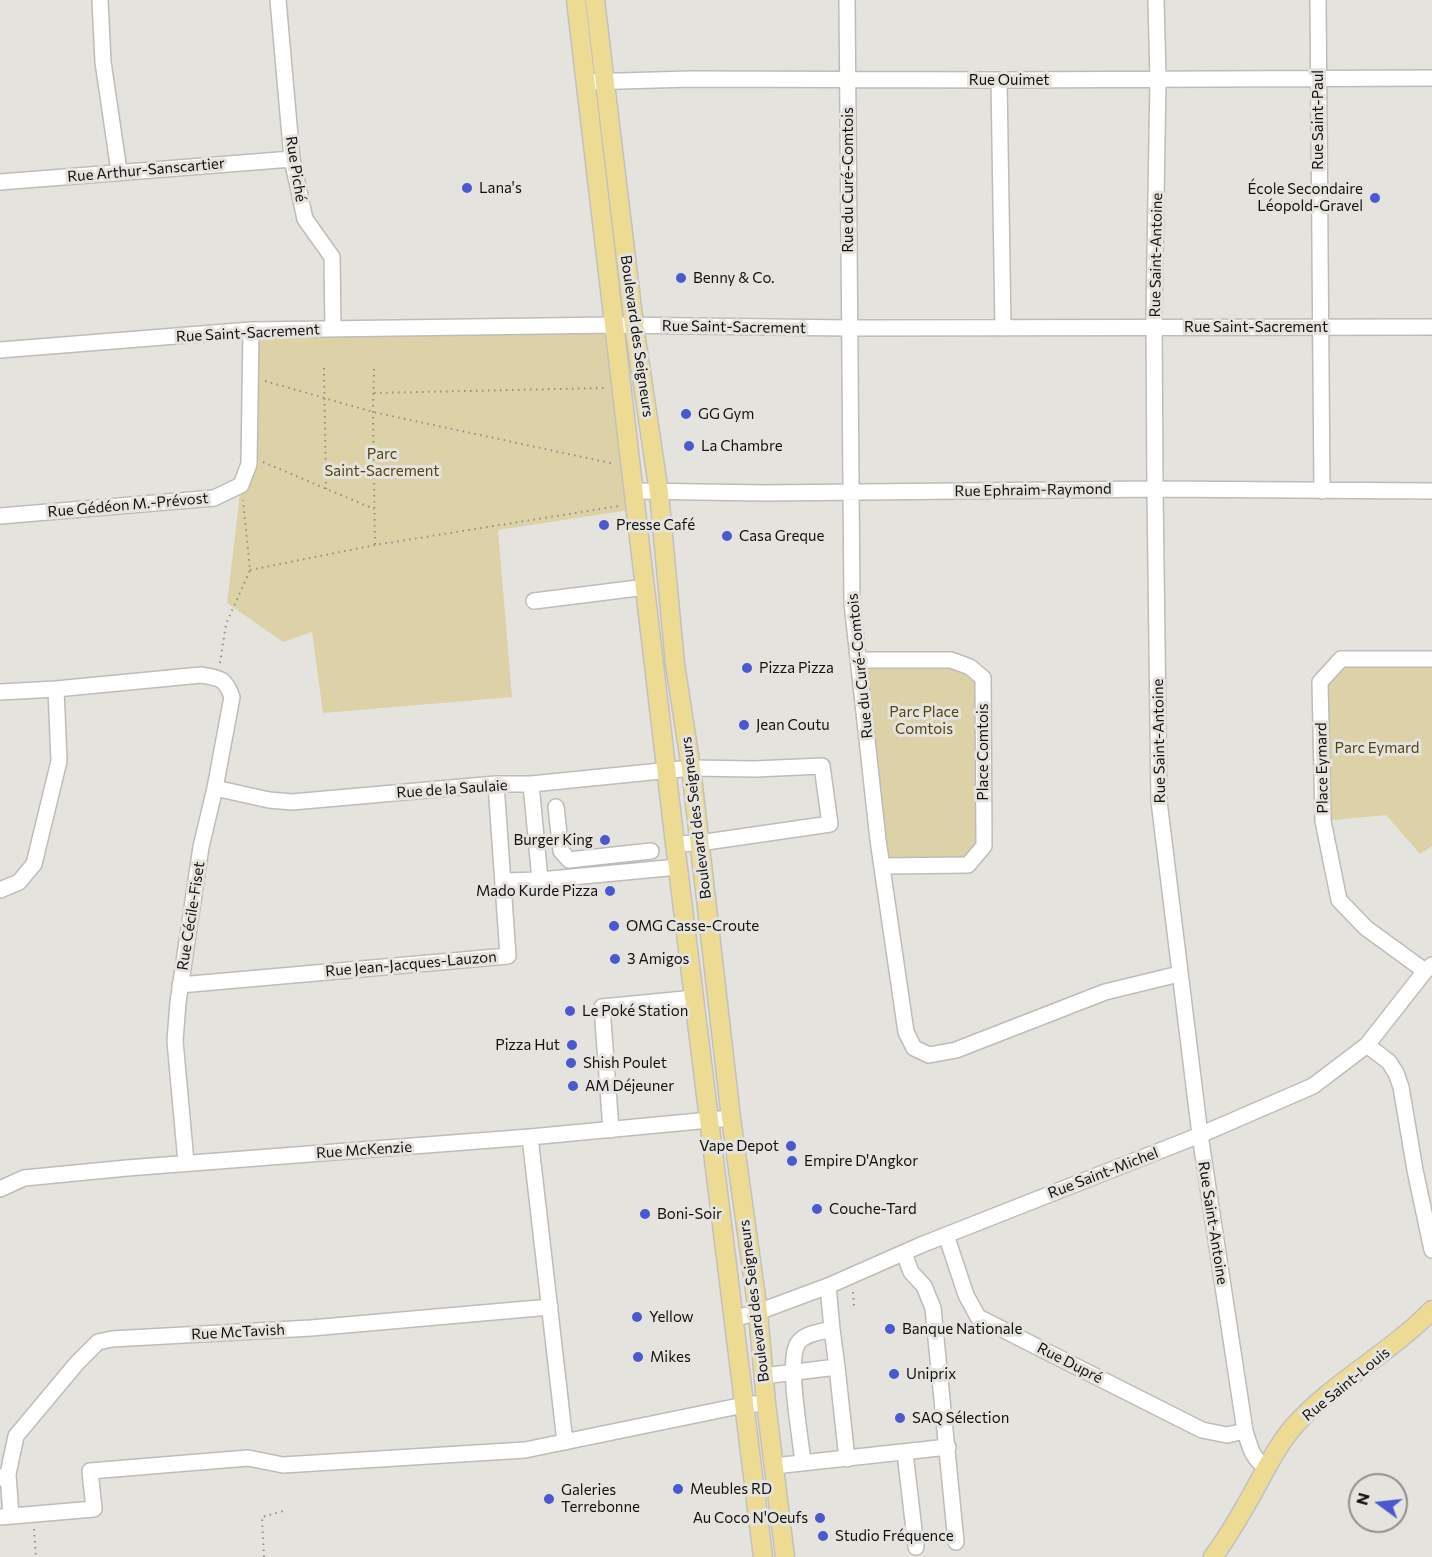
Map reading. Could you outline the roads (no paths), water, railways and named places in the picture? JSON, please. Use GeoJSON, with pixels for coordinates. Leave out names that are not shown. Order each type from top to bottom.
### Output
{"type":"FeatureCollection","features":[{"type":"Feature","properties":{"kind":"main road","name":"Boulevard des Seigneurs"},"geometry":{"type":"LineString","coordinates":[[576,0],[615,325],[629,498],[646,587],[675,844],[763,1557]]}},
{"type":"Feature","properties":{"kind":"main road","name":"Boulevard des Seigneurs"},"geometry":{"type":"LineString","coordinates":[[595,0],[634,325],[659,493],[675,664],[691,768],[731,1118],[758,1312],[766,1403],[785,1557]]}},
{"type":"Feature","properties":{"kind":"main road"},"geometry":{"type":"LineString","coordinates":[[598,182],[617,180]]}},
{"type":"Feature","properties":{"kind":"main road"},"geometry":{"type":"LineString","coordinates":[[603,225],[622,222]]}},
{"type":"Feature","properties":{"kind":"main road","name":"Rue Saint-Louis"},"geometry":{"type":"LineString","coordinates":[[1213,1557],[1236,1522],[1282,1441],[1301,1419],[1329,1394],[1409,1332],[1432,1310]]}},
{"type":"Feature","properties":{"kind":"street"},"geometry":{"type":"LineString","coordinates":[[100,0],[103,62],[119,171]]}},
{"type":"Feature","properties":{"kind":"street","name":"Rue Piché"},"geometry":{"type":"LineString","coordinates":[[278,0],[292,159],[305,219],[332,256],[333,329]]}},
{"type":"Feature","properties":{"kind":"street","name":"Rue du Curé-Comtois"},"geometry":{"type":"LineString","coordinates":[[847,0],[852,603],[878,840],[906,1032],[914,1048],[928,1055],[956,1050],[1105,992],[1179,974]]}},
{"type":"Feature","properties":{"kind":"street","name":"Rue Saint-Antoine"},"geometry":{"type":"LineString","coordinates":[[1155,0],[1158,79],[1154,327],[1159,801],[1200,1135],[1245,1431],[1253,1457],[1267,1468]]}},
{"type":"Feature","properties":{"kind":"street","name":"Rue Saint-Paul"},"geometry":{"type":"LineString","coordinates":[[1318,0],[1322,491]]}},
{"type":"Feature","properties":{"kind":"street","name":"Rue Ouimet"},"geometry":{"type":"LineString","coordinates":[[585,82],[848,78],[999,80],[1432,78]]}},
{"type":"Feature","properties":{"kind":"street"},"geometry":{"type":"LineString","coordinates":[[999,80],[1003,328]]}},
{"type":"Feature","properties":{"kind":"street","name":"Rue Arthur-Sanscartier"},"geometry":{"type":"LineString","coordinates":[[0,182],[292,159]]}},
{"type":"Feature","properties":{"kind":"street","name":"Rue Saint-Sacrement"},"geometry":{"type":"LineString","coordinates":[[0,350],[251,330],[615,325],[848,328],[1432,327]]}},
{"type":"Feature","properties":{"kind":"street","name":"Rue Gédéon M.-Prévost"},"geometry":{"type":"LineString","coordinates":[[0,516],[214,498],[241,485],[249,464],[251,330]]}},
{"type":"Feature","properties":{"kind":"street","name":"Rue Ephraim-Raymond"},"geometry":{"type":"LineString","coordinates":[[629,498],[659,493],[1155,489],[1432,491]]}},
{"type":"Feature","properties":{"kind":"street"},"geometry":{"type":"LineString","coordinates":[[534,601],[646,587]]}},
{"type":"Feature","properties":{"kind":"street","name":"Place Eymard"},"geometry":{"type":"LineString","coordinates":[[1428,968],[1366,928],[1339,900],[1323,821],[1320,682],[1341,658],[1432,659]]}},
{"type":"Feature","properties":{"kind":"street","name":"Place Comtois"},"geometry":{"type":"LineString","coordinates":[[858,660],[951,660],[969,667],[983,678],[984,846],[968,865],[883,866]]}},
{"type":"Feature","properties":{"kind":"street","name":"Rue Cécile-Fiset"},"geometry":{"type":"LineString","coordinates":[[56,689],[201,675],[218,678],[227,684],[232,697],[201,847],[180,985],[175,1041],[186,1162]]}},
{"type":"Feature","properties":{"kind":"street"},"geometry":{"type":"LineString","coordinates":[[0,692],[56,689],[59,761],[34,864],[19,882],[0,890]]}},
{"type":"Feature","properties":{"kind":"street","name":"Rue de la Saulaie"},"geometry":{"type":"LineString","coordinates":[[215,788],[269,800],[292,802],[496,784],[531,784],[691,768],[755,769],[822,766],[830,824],[699,843]]}},
{"type":"Feature","properties":{"kind":"street","name":"Rue Jean-Jacques-Lauzon"},"geometry":{"type":"LineString","coordinates":[[180,985],[508,956],[496,784]]}},
{"type":"Feature","properties":{"kind":"street"},"geometry":{"type":"LineString","coordinates":[[531,784],[540,880]]}},
{"type":"Feature","properties":{"kind":"street"},"geometry":{"type":"LineString","coordinates":[[556,807],[561,851],[569,860],[651,851]]}},
{"type":"Feature","properties":{"kind":"street"},"geometry":{"type":"LineString","coordinates":[[675,844],[699,843]]}},
{"type":"Feature","properties":{"kind":"street"},"geometry":{"type":"LineString","coordinates":[[503,881],[540,880],[678,867]]}},
{"type":"Feature","properties":{"kind":"street","name":"Rue Saint-Michel"},"geometry":{"type":"LineString","coordinates":[[733,1319],[828,1286],[946,1235],[1200,1135],[1313,1086],[1367,1045],[1428,968]]}},
{"type":"Feature","properties":{"kind":"street"},"geometry":{"type":"LineString","coordinates":[[611,1130],[602,1007],[695,998]]}},
{"type":"Feature","properties":{"kind":"street"},"geometry":{"type":"LineString","coordinates":[[1367,1045],[1389,1062],[1401,1087],[1432,1250]]}},
{"type":"Feature","properties":{"kind":"street","name":"Rue McKenzie"},"geometry":{"type":"LineString","coordinates":[[0,1189],[24,1178],[186,1162],[530,1137],[731,1118]]}},
{"type":"Feature","properties":{"kind":"street"},"geometry":{"type":"LineString","coordinates":[[530,1137],[565,1442]]}},
{"type":"Feature","properties":{"kind":"street","name":"Rue Dupré"},"geometry":{"type":"LineString","coordinates":[[946,1235],[966,1295],[978,1317],[1202,1430],[1227,1435],[1245,1431]]}},
{"type":"Feature","properties":{"kind":"street"},"geometry":{"type":"LineString","coordinates":[[904,1253],[911,1272],[924,1286],[933,1308],[956,1542]]}},
{"type":"Feature","properties":{"kind":"street"},"geometry":{"type":"LineString","coordinates":[[828,1286],[847,1459]]}},
{"type":"Feature","properties":{"kind":"street","name":"Rue McTavish"},"geometry":{"type":"LineString","coordinates":[[6,1517],[4,1476],[16,1436],[77,1363],[98,1342],[112,1339],[311,1328],[550,1307]]}},
{"type":"Feature","properties":{"kind":"street"},"geometry":{"type":"LineString","coordinates":[[803,1463],[793,1372],[794,1354],[796,1346],[802,1339],[814,1333],[832,1329]]}},
{"type":"Feature","properties":{"kind":"street"},"geometry":{"type":"LineString","coordinates":[[764,1376],[837,1367]]}},
{"type":"Feature","properties":{"kind":"street"},"geometry":{"type":"LineString","coordinates":[[6,1517],[94,1509],[90,1471],[248,1458],[283,1465],[525,1450],[744,1405],[766,1403]]}},
{"type":"Feature","properties":{"kind":"street"},"geometry":{"type":"LineString","coordinates":[[774,1466],[948,1447]]}},
{"type":"Feature","properties":{"kind":"street"},"geometry":{"type":"LineString","coordinates":[[905,1453],[916,1547]]}},
{"type":"Feature","properties":{"kind":"place","name":"Lana's"},"geometry":{"type":"Point","coordinates":[467,188]}},
{"type":"Feature","properties":{"kind":"place","name":"École Secondaire Léopold-Gravel"},"geometry":{"type":"Point","coordinates":[1375,198]}},
{"type":"Feature","properties":{"kind":"place","name":"Benny & Co."},"geometry":{"type":"Point","coordinates":[681,278]}},
{"type":"Feature","properties":{"kind":"place","name":"GG Gym"},"geometry":{"type":"Point","coordinates":[686,414]}},
{"type":"Feature","properties":{"kind":"place","name":"La Chambre"},"geometry":{"type":"Point","coordinates":[689,446]}},
{"type":"Feature","properties":{"kind":"place","name":"Presse Café"},"geometry":{"type":"Point","coordinates":[604,525]}},
{"type":"Feature","properties":{"kind":"place","name":"Casa Greque"},"geometry":{"type":"Point","coordinates":[727,536]}},
{"type":"Feature","properties":{"kind":"place","name":"Pizza Pizza"},"geometry":{"type":"Point","coordinates":[747,668]}},
{"type":"Feature","properties":{"kind":"place","name":"Jean Coutu"},"geometry":{"type":"Point","coordinates":[744,725]}},
{"type":"Feature","properties":{"kind":"place","name":"Burger King"},"geometry":{"type":"Point","coordinates":[605,840]}},
{"type":"Feature","properties":{"kind":"place","name":"Mado Kurde Pizza"},"geometry":{"type":"Point","coordinates":[610,891]}},
{"type":"Feature","properties":{"kind":"place","name":"OMG Casse-Croute"},"geometry":{"type":"Point","coordinates":[614,926]}},
{"type":"Feature","properties":{"kind":"place","name":"3 Amigos"},"geometry":{"type":"Point","coordinates":[615,959]}},
{"type":"Feature","properties":{"kind":"place","name":"Le Poké Station"},"geometry":{"type":"Point","coordinates":[570,1011]}},
{"type":"Feature","properties":{"kind":"place","name":"Pizza Hut"},"geometry":{"type":"Point","coordinates":[572,1045]}},
{"type":"Feature","properties":{"kind":"place","name":"Shish Poulet"},"geometry":{"type":"Point","coordinates":[571,1063]}},
{"type":"Feature","properties":{"kind":"place","name":"AM Déjeuner"},"geometry":{"type":"Point","coordinates":[573,1086]}},
{"type":"Feature","properties":{"kind":"place","name":"Vape Depot"},"geometry":{"type":"Point","coordinates":[791,1146]}},
{"type":"Feature","properties":{"kind":"place","name":"Empire D'Angkor"},"geometry":{"type":"Point","coordinates":[792,1161]}},
{"type":"Feature","properties":{"kind":"place","name":"Couche-Tard"},"geometry":{"type":"Point","coordinates":[817,1209]}},
{"type":"Feature","properties":{"kind":"place","name":"Boni-Soir"},"geometry":{"type":"Point","coordinates":[645,1214]}},
{"type":"Feature","properties":{"kind":"place","name":"Yellow"},"geometry":{"type":"Point","coordinates":[637,1317]}},
{"type":"Feature","properties":{"kind":"place","name":"Banque Nationale"},"geometry":{"type":"Point","coordinates":[890,1329]}},
{"type":"Feature","properties":{"kind":"place","name":"Mikes"},"geometry":{"type":"Point","coordinates":[638,1357]}},
{"type":"Feature","properties":{"kind":"place","name":"Uniprix"},"geometry":{"type":"Point","coordinates":[894,1374]}},
{"type":"Feature","properties":{"kind":"place","name":"SAQ Sélection"},"geometry":{"type":"Point","coordinates":[900,1418]}},
{"type":"Feature","properties":{"kind":"place","name":"Meubles RD"},"geometry":{"type":"Point","coordinates":[678,1489]}},
{"type":"Feature","properties":{"kind":"place","name":"Galeries Terrebonne"},"geometry":{"type":"Point","coordinates":[549,1499]}},
{"type":"Feature","properties":{"kind":"place","name":"Au Coco N'Oeufs"},"geometry":{"type":"Point","coordinates":[820,1518]}},
{"type":"Feature","properties":{"kind":"place","name":"Studio Fréquence"},"geometry":{"type":"Point","coordinates":[823,1536]}},
{"type":"Feature","properties":{"kind":"park label","name":"Parc Saint-Sacrement"},"geometry":{"type":"Point","coordinates":[382,462]}},
{"type":"Feature","properties":{"kind":"park label","name":"Parc Place Comtois"},"geometry":{"type":"Point","coordinates":[924,720]}},
{"type":"Feature","properties":{"kind":"park label","name":"Parc Eymard"},"geometry":{"type":"Point","coordinates":[1377,748]}}]}
